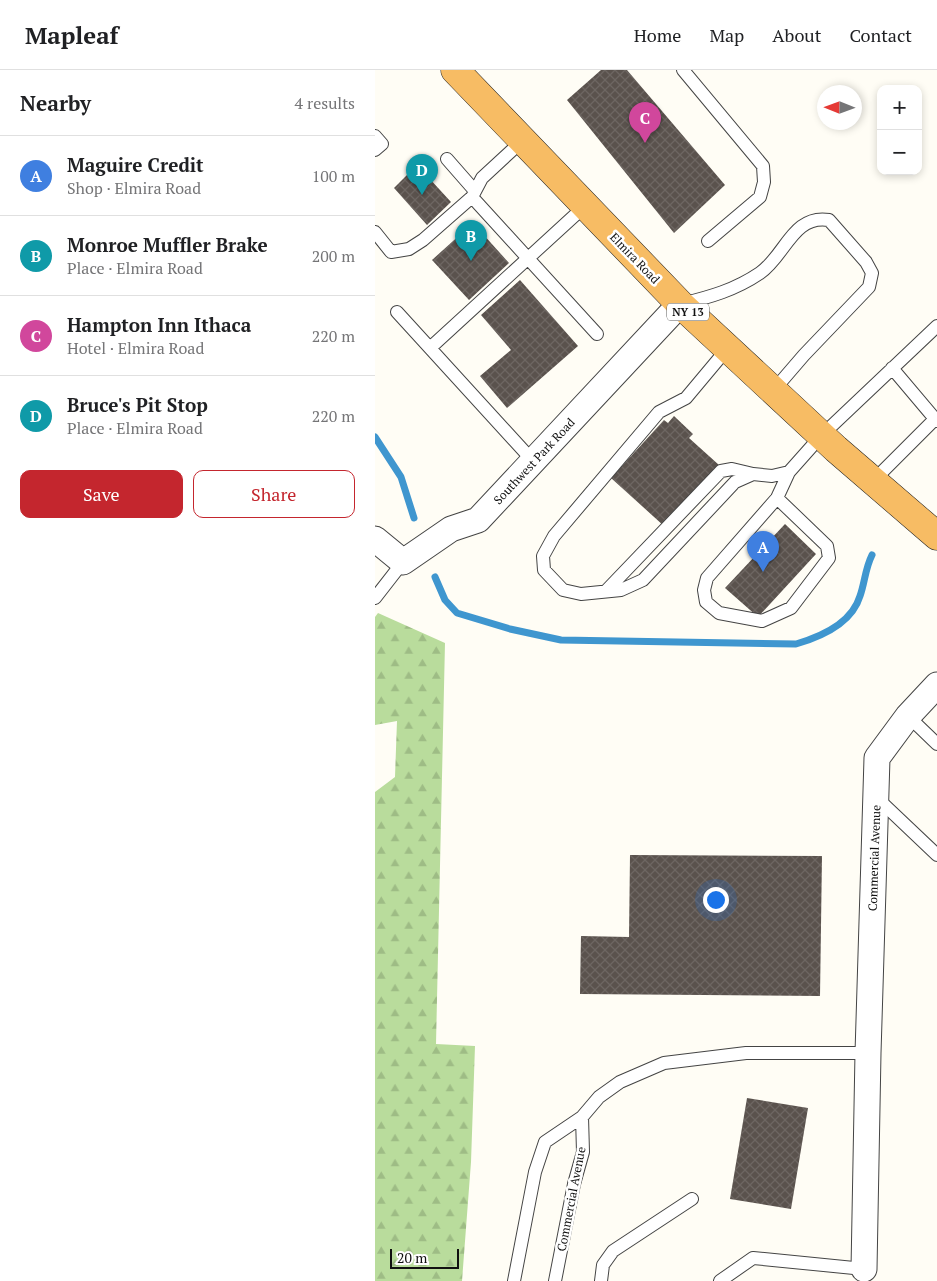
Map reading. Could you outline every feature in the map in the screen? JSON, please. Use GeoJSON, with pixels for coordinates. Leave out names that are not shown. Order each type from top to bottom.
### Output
{"type":"FeatureCollection","features":[{"type":"Feature","properties":{"kind":"highway","name":"Elmira Road"},"geometry":{"type":"LineString","coordinates":[[458,71],[522,141],[680,304],[821,436],[937,536]]}},
{"type":"Feature","properties":{"kind":"street","name":"Southwest Park Road"},"geometry":{"type":"LineString","coordinates":[[403,562],[451,530],[479,520],[680,304]]}},
{"type":"Feature","properties":{"kind":"street"},"geometry":{"type":"LineString","coordinates":[[375,539],[403,562]]}},
{"type":"Feature","properties":{"kind":"street","name":"Commercial Avenue"},"geometry":{"type":"LineString","coordinates":[[864,1275],[868,1053],[877,758],[908,716],[937,685]]}},
{"type":"Feature","properties":{"kind":"lane"},"geometry":{"type":"LineString","coordinates":[[683,70],[763,166],[765,182],[760,197],[708,241]]}},
{"type":"Feature","properties":{"kind":"lane"},"geometry":{"type":"LineString","coordinates":[[375,136],[382,144],[375,150]]}},
{"type":"Feature","properties":{"kind":"lane"},"geometry":{"type":"LineString","coordinates":[[375,232],[391,252],[409,249],[423,240],[474,194],[482,178],[522,141]]}},
{"type":"Feature","properties":{"kind":"lane"},"geometry":{"type":"LineString","coordinates":[[447,159],[528,258],[597,334]]}},
{"type":"Feature","properties":{"kind":"lane"},"geometry":{"type":"LineString","coordinates":[[430,348],[585,206]]}},
{"type":"Feature","properties":{"kind":"lane"},"geometry":{"type":"LineString","coordinates":[[680,304],[731,290],[762,272],[803,224],[816,218],[829,220],[866,262],[872,273],[869,287],[773,391]]}},
{"type":"Feature","properties":{"kind":"lane"},"geometry":{"type":"LineString","coordinates":[[397,312],[533,462]]}},
{"type":"Feature","properties":{"kind":"lane"},"geometry":{"type":"LineString","coordinates":[[777,498],[827,546],[829,558],[791,608],[775,616],[762,621],[719,613],[706,602],[704,590],[707,578],[777,498],[789,472],[821,436],[937,326]]}},
{"type":"Feature","properties":{"kind":"lane"},"geometry":{"type":"LineString","coordinates":[[727,349],[686,398],[659,412],[554,536],[543,556],[544,570],[563,590],[581,594],[621,590],[643,580],[735,482],[753,474]]}},
{"type":"Feature","properties":{"kind":"lane"},"geometry":{"type":"LineString","coordinates":[[873,481],[936,420],[892,368]]}},
{"type":"Feature","properties":{"kind":"lane"},"geometry":{"type":"LineString","coordinates":[[606,592],[721,472],[733,469],[772,476],[789,472]]}},
{"type":"Feature","properties":{"kind":"lane","name":"Southwest Park Road"},"geometry":{"type":"LineString","coordinates":[[375,598],[403,562]]}},
{"type":"Feature","properties":{"kind":"lane"},"geometry":{"type":"LineString","coordinates":[[908,716],[937,744]]}},
{"type":"Feature","properties":{"kind":"lane"},"geometry":{"type":"LineString","coordinates":[[875,798],[937,855]]}},
{"type":"Feature","properties":{"kind":"lane"},"geometry":{"type":"LineString","coordinates":[[514,1281],[535,1172],[545,1142],[582,1117],[599,1098],[620,1082],[664,1063],[746,1052],[868,1053]]}},
{"type":"Feature","properties":{"kind":"lane","name":"Commercial Avenue"},"geometry":{"type":"LineString","coordinates":[[555,1281],[573,1184],[583,1152],[582,1117]]}},
{"type":"Feature","properties":{"kind":"lane"},"geometry":{"type":"LineString","coordinates":[[601,1281],[603,1264],[613,1251],[692,1200]]}},
{"type":"Feature","properties":{"kind":"lane"},"geometry":{"type":"LineString","coordinates":[[720,1281],[753,1258],[864,1275]]}},
{"type":"Feature","properties":{"kind":"green space"},"geometry":{"type":"Polygon","coordinates":[[[378,613],[445,643],[436,1044],[475,1046],[471,1162],[462,1281],[375,1281],[375,792],[395,777],[397,721],[375,725],[375,617],[378,613]]]}},
{"type":"Feature","properties":{"kind":"building"},"geometry":{"type":"Polygon","coordinates":[[[601,70],[627,70],[725,185],[674,233],[567,100],[601,70]]]}},
{"type":"Feature","properties":{"kind":"building"},"geometry":{"type":"Polygon","coordinates":[[[417,165],[451,202],[427,225],[394,188],[417,165]]]}},
{"type":"Feature","properties":{"kind":"building"},"geometry":{"type":"Polygon","coordinates":[[[473,223],[509,263],[469,300],[432,260],[473,223]]]}},
{"type":"Feature","properties":{"kind":"building"},"geometry":{"type":"Polygon","coordinates":[[[520,280],[578,346],[507,408],[480,376],[511,350],[481,315],[520,280]]]}},
{"type":"Feature","properties":{"kind":"building"},"geometry":{"type":"Polygon","coordinates":[[[674,416],[693,434],[689,438],[719,465],[664,526],[611,478],[664,420],[668,423],[674,416]]]}},
{"type":"Feature","properties":{"kind":"building"},"geometry":{"type":"Polygon","coordinates":[[[785,524],[816,554],[758,617],[725,588],[785,524]]]}},
{"type":"Feature","properties":{"kind":"building"},"geometry":{"type":"Polygon","coordinates":[[[630,855],[822,856],[820,996],[580,994],[581,936],[629,937],[630,855]]]}},
{"type":"Feature","properties":{"kind":"building"},"geometry":{"type":"Polygon","coordinates":[[[747,1098],[808,1108],[791,1209],[730,1199],[747,1098]]]}},
{"type":"Feature","properties":{"kind":"waterway"},"geometry":{"type":"LineString","coordinates":[[375,437],[401,477],[414,518]]}},
{"type":"Feature","properties":{"kind":"waterway"},"geometry":{"type":"LineString","coordinates":[[435,577],[445,600],[457,613],[510,629],[561,640],[796,644],[825,633],[850,614],[860,596],[872,555]]}},
{"type":"Feature","properties":{"kind":"place","name":"Hampton Inn Ithaca"},"geometry":{"type":"Point","coordinates":[645,143]}},
{"type":"Feature","properties":{"kind":"place","name":"Bruce's Pit Stop"},"geometry":{"type":"Point","coordinates":[422,195]}},
{"type":"Feature","properties":{"kind":"place","name":"Monroe Muffler Brake"},"geometry":{"type":"Point","coordinates":[471,261]}},
{"type":"Feature","properties":{"kind":"place","name":"Maguire Credit"},"geometry":{"type":"Point","coordinates":[763,572]}}]}
